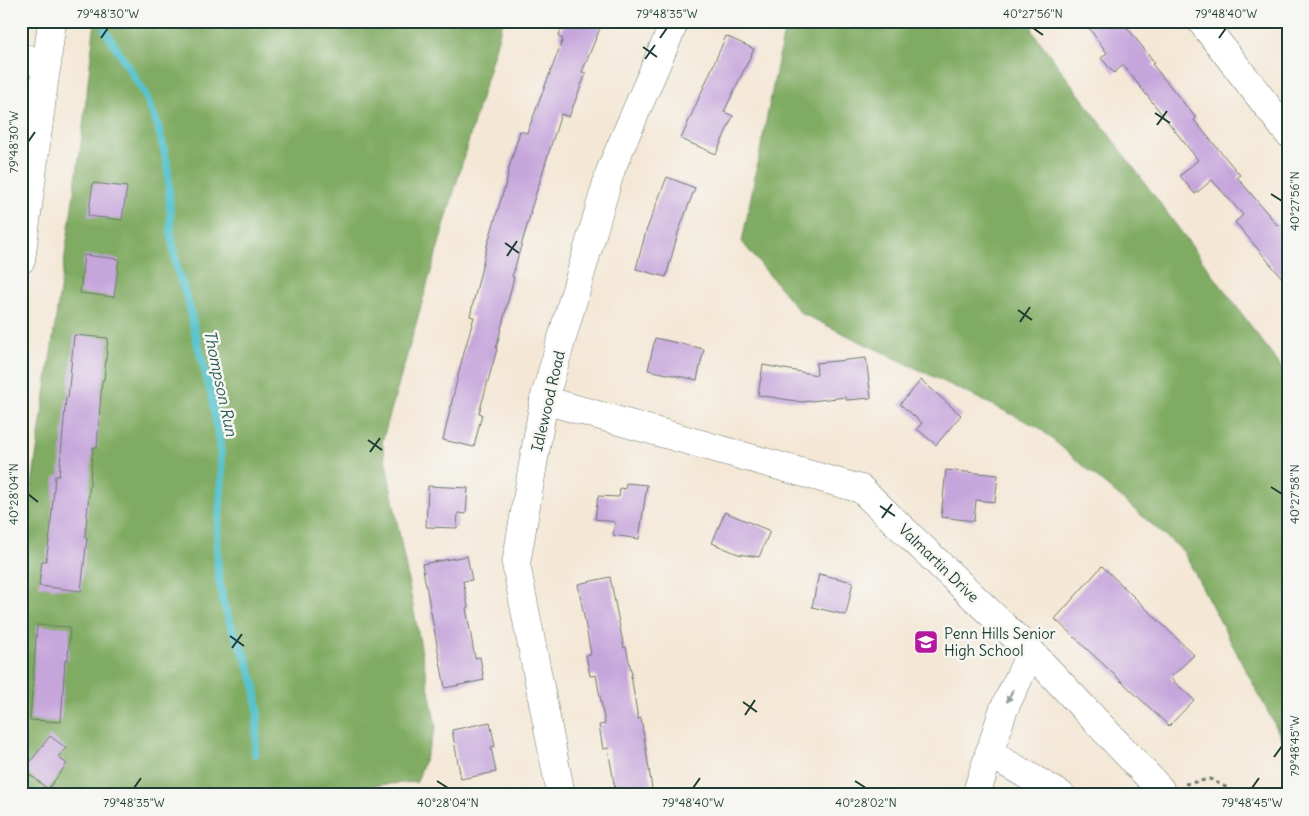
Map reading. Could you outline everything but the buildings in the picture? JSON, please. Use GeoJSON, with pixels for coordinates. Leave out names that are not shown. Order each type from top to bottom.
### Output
{"type":"FeatureCollection","features":[{"type":"Feature","properties":{"kind":"street"},"geometry":{"type":"LineString","coordinates":[[21,260],[52,21]]}},
{"type":"Feature","properties":{"kind":"street","name":"Idlewood Road"},"geometry":{"type":"LineString","coordinates":[[561,795],[516,564],[544,400],[611,169],[675,21]]}},
{"type":"Feature","properties":{"kind":"street"},"geometry":{"type":"LineString","coordinates":[[1201,21],[1288,133]]}},
{"type":"Feature","properties":{"kind":"street"},"geometry":{"type":"LineString","coordinates":[[21,57],[47,65]]}},
{"type":"Feature","properties":{"kind":"street","name":"Valmartin Drive"},"geometry":{"type":"LineString","coordinates":[[544,400],[861,489],[1023,644],[1157,792]]}},
{"type":"Feature","properties":{"kind":"street"},"geometry":{"type":"LineString","coordinates":[[976,795],[1023,644]]}},
{"type":"Feature","properties":{"kind":"street"},"geometry":{"type":"LineString","coordinates":[[989,753],[1061,795]]}},
{"type":"Feature","properties":{"kind":"path"},"geometry":{"type":"LineString","coordinates":[[1157,792],[1210,780],[1241,795]]}},
{"type":"Feature","properties":{"kind":"green space"},"geometry":{"type":"Polygon","coordinates":[[[95,21],[503,21],[382,442],[436,727],[417,782],[242,795],[21,795],[21,561],[81,144],[95,21]]]}},
{"type":"Feature","properties":{"kind":"green space"},"geometry":{"type":"Polygon","coordinates":[[[786,21],[1031,21],[1033,32],[1288,376],[1288,750],[1183,551],[1038,427],[801,313],[742,242],[786,21]]]}},
{"type":"Feature","properties":{"kind":"waterway","name":"Thompson Run"},"geometry":{"type":"LineString","coordinates":[[105,30],[145,94],[158,126],[168,167],[171,234],[177,269],[189,304],[211,394],[220,445],[222,475],[217,544],[218,573],[223,603],[246,658],[255,686],[258,713],[255,754]]}},
{"type":"Feature","properties":{"kind":"place","name":"Penn Hills Senior High School"},"geometry":{"type":"Point","coordinates":[926,642]}}]}
